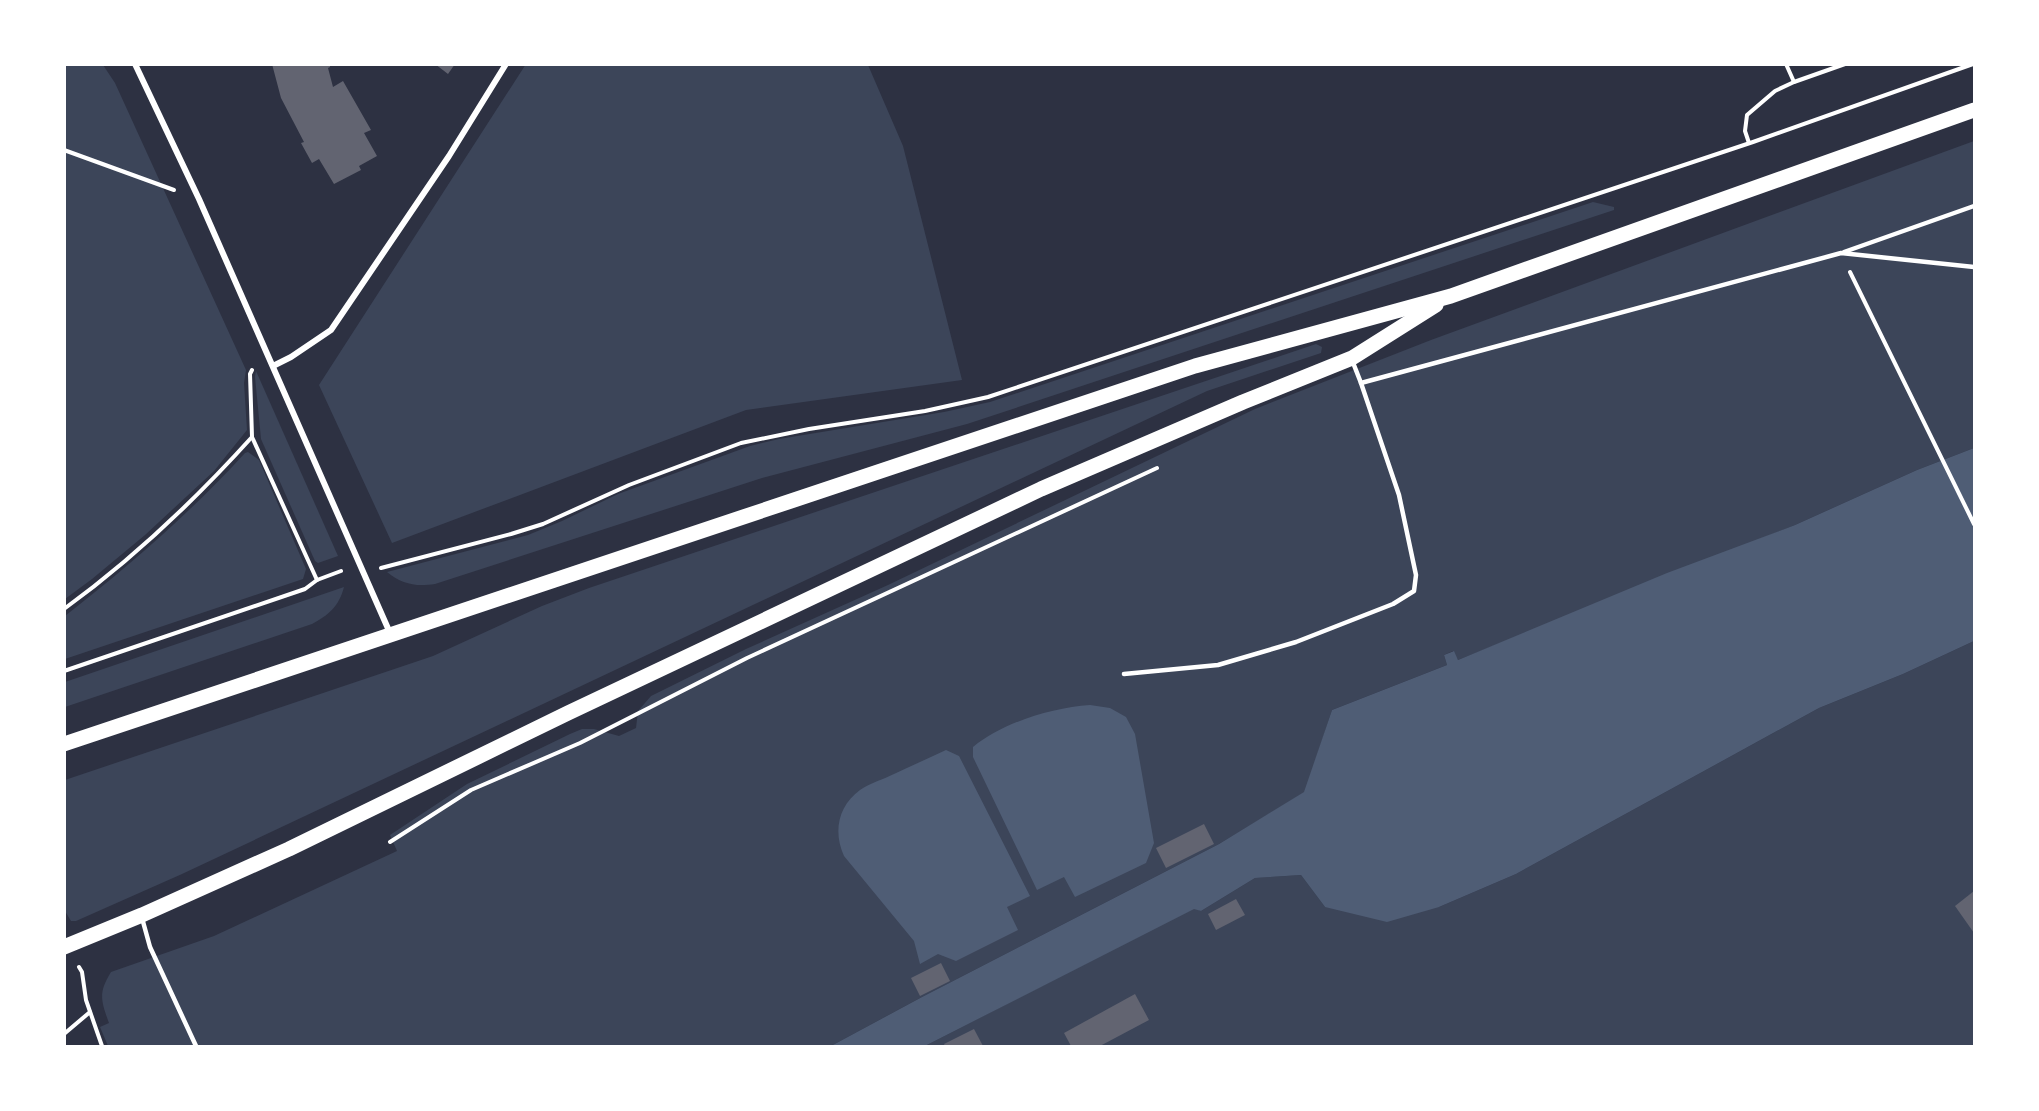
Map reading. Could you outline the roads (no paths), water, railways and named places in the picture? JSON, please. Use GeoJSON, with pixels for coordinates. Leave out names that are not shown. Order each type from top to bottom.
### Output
{"type":"FeatureCollection","features":[{"type":"Feature","properties":{"kind":"main road"},"geometry":{"type":"LineString","coordinates":[[64,744],[1195,366],[1452,296],[1974,110]]}},
{"type":"Feature","properties":{"kind":"main road"},"geometry":{"type":"LineString","coordinates":[[64,947],[142,915],[289,849],[589,703],[1041,489],[1352,358],[1452,296]]}},
{"type":"Feature","properties":{"kind":"street"},"geometry":{"type":"LineString","coordinates":[[135,64],[199,199],[391,635]]}},
{"type":"Feature","properties":{"kind":"street"},"geometry":{"type":"LineString","coordinates":[[273,366],[291,357],[331,330],[449,156],[506,64]]}},
{"type":"Feature","properties":{"kind":"lane"},"geometry":{"type":"LineString","coordinates":[[1360,383],[1841,253],[1974,206]]}},
{"type":"Feature","properties":{"kind":"lane"},"geometry":{"type":"LineString","coordinates":[[1841,253],[1974,267]]}},
{"type":"Feature","properties":{"kind":"lane"},"geometry":{"type":"LineString","coordinates":[[1124,674],[1218,665],[1296,642],[1393,604],[1414,591],[1416,575],[1400,495],[1352,358]]}},
{"type":"Feature","properties":{"kind":"lane"},"geometry":{"type":"LineString","coordinates":[[142,915],[150,947],[196,1047]]}}]}
